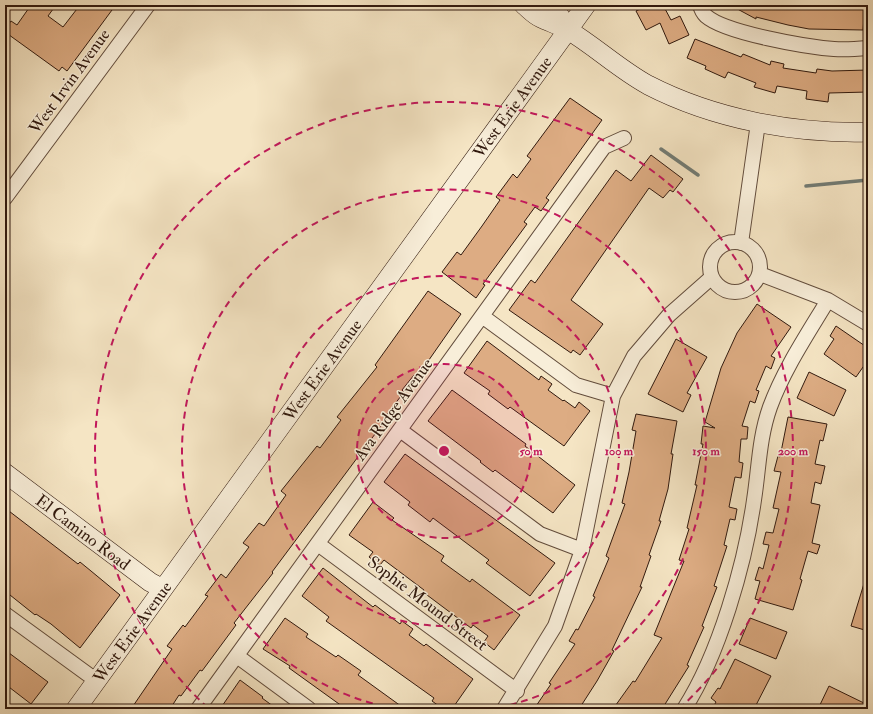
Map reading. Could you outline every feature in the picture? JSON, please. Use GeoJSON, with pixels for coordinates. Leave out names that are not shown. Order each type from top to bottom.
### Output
{"type":"FeatureCollection","features":[{"type":"Feature","properties":{"kind":"street","name":"West Irvin Avenue"},"geometry":{"type":"LineString","coordinates":[[5,198],[148,5]]}},
{"type":"Feature","properties":{"kind":"street"},"geometry":{"type":"LineString","coordinates":[[524,5],[539,17],[568,30],[648,84],[703,107],[758,123],[807,130],[868,132]]}},
{"type":"Feature","properties":{"kind":"street"},"geometry":{"type":"LineString","coordinates":[[552,5],[568,30]]}},
{"type":"Feature","properties":{"kind":"street","name":"West Erie Avenue"},"geometry":{"type":"LineString","coordinates":[[76,709],[586,5]]}},
{"type":"Feature","properties":{"kind":"street"},"geometry":{"type":"LineString","coordinates":[[700,5],[705,15],[714,21],[760,37],[835,49],[868,48]]}},
{"type":"Feature","properties":{"kind":"street"},"geometry":{"type":"LineString","coordinates":[[741,243],[758,123]]}},
{"type":"Feature","properties":{"kind":"street","name":"Ava Ridge Avenue"},"geometry":{"type":"LineString","coordinates":[[198,709],[604,147],[624,138]]}},
{"type":"Feature","properties":{"kind":"street"},"geometry":{"type":"LineString","coordinates":[[727,243],[741,243],[753,249],[757,254],[760,261],[760,274],[750,288],[739,292],[726,291],[720,288],[712,277],[710,263],[716,251],[727,243]]}},
{"type":"Feature","properties":{"kind":"street"},"geometry":{"type":"LineString","coordinates":[[760,274],[828,300],[868,324]]}},
{"type":"Feature","properties":{"kind":"street"},"geometry":{"type":"LineString","coordinates":[[504,709],[517,691],[555,626],[582,550],[613,396],[634,356],[669,315],[712,277]]}},
{"type":"Feature","properties":{"kind":"street"},"geometry":{"type":"LineString","coordinates":[[684,709],[693,695],[718,639],[741,564],[754,500],[759,449],[770,407],[794,358],[828,300]]}},
{"type":"Feature","properties":{"kind":"street"},"geometry":{"type":"LineString","coordinates":[[482,316],[576,385],[613,396]]}},
{"type":"Feature","properties":{"kind":"street"},"geometry":{"type":"LineString","coordinates":[[400,430],[540,534],[582,550]]}},
{"type":"Feature","properties":{"kind":"street","name":"El Camino Road"},"geometry":{"type":"LineString","coordinates":[[5,473],[150,582],[163,589]]}},
{"type":"Feature","properties":{"kind":"street","name":"Sophie Mound Street"},"geometry":{"type":"LineString","coordinates":[[318,544],[517,691]]}},
{"type":"Feature","properties":{"kind":"street"},"geometry":{"type":"LineString","coordinates":[[5,614],[97,681]]}},
{"type":"Feature","properties":{"kind":"street"},"geometry":{"type":"LineString","coordinates":[[237,656],[308,709]]}},
{"type":"Feature","properties":{"kind":"building"},"geometry":{"type":"Polygon","coordinates":[[[31,5],[56,5],[48,16],[63,27],[80,5],[105,5],[112,10],[67,71],[62,67],[59,71],[5,32],[5,29],[11,21],[17,25],[31,5]]]}},
{"type":"Feature","properties":{"kind":"building"},"geometry":{"type":"Polygon","coordinates":[[[648,5],[663,5],[671,20],[680,16],[689,35],[669,44],[660,23],[646,30],[636,11],[648,5]]]}},
{"type":"Feature","properties":{"kind":"building"},"geometry":{"type":"Polygon","coordinates":[[[730,5],[815,5],[814,7],[841,9],[841,5],[865,5],[863,30],[809,29],[756,17],[756,19],[730,5]]]}},
{"type":"Feature","properties":{"kind":"building"},"geometry":{"type":"Polygon","coordinates":[[[695,39],[741,57],[743,54],[770,65],[771,61],[784,64],[783,68],[816,73],[817,69],[832,71],[868,70],[868,92],[829,93],[828,102],[806,99],[807,91],[777,86],[775,93],[754,87],[756,83],[728,72],[725,78],[705,69],[706,66],[687,58],[695,39]]]}},
{"type":"Feature","properties":{"kind":"building"},"geometry":{"type":"Polygon","coordinates":[[[570,98],[602,120],[546,198],[549,200],[541,211],[535,207],[524,222],[527,224],[483,284],[485,285],[476,298],[442,272],[457,252],[461,255],[500,200],[496,197],[513,174],[517,178],[531,159],[527,156],[570,98]]]}},
{"type":"Feature","properties":{"kind":"building"},"geometry":{"type":"Polygon","coordinates":[[[651,155],[683,179],[673,192],[670,190],[663,198],[649,188],[571,300],[603,324],[580,355],[573,350],[571,353],[509,310],[531,280],[535,283],[616,170],[631,181],[651,155]]]}},
{"type":"Feature","properties":{"kind":"building"},"geometry":{"type":"Polygon","coordinates":[[[428,291],[461,314],[424,367],[427,368],[419,379],[414,375],[402,390],[404,392],[385,417],[387,418],[272,572],[273,573],[234,623],[236,625],[202,671],[200,670],[181,696],[179,695],[170,709],[131,709],[172,649],[167,646],[183,625],[185,627],[208,596],[205,595],[221,574],[226,578],[249,547],[243,543],[259,523],[264,526],[286,495],[281,491],[317,446],[320,448],[341,420],[337,417],[377,367],[375,365],[428,291]]]}},
{"type":"Feature","properties":{"kind":"building"},"geometry":{"type":"Polygon","coordinates":[[[757,304],[791,327],[771,356],[775,358],[771,369],[766,366],[756,390],[759,391],[755,403],[750,401],[742,426],[748,427],[747,439],[741,439],[739,462],[743,463],[741,478],[735,477],[729,507],[737,509],[735,520],[730,519],[724,545],[727,546],[714,586],[717,587],[702,626],[704,627],[687,665],[689,666],[662,709],[613,709],[633,681],[635,682],[662,638],[654,635],[684,561],[679,560],[689,529],[687,528],[697,485],[695,485],[703,444],[701,444],[703,426],[715,428],[705,422],[721,368],[737,333],[757,304]]]}},
{"type":"Feature","properties":{"kind":"building"},"geometry":{"type":"Polygon","coordinates":[[[836,326],[868,348],[868,360],[856,377],[824,354],[834,339],[830,336],[836,326]]]}},
{"type":"Feature","properties":{"kind":"building"},"geometry":{"type":"Polygon","coordinates":[[[676,339],[707,357],[687,393],[691,395],[683,412],[648,394],[676,339]]]}},
{"type":"Feature","properties":{"kind":"building"},"geometry":{"type":"Polygon","coordinates":[[[487,341],[539,380],[541,376],[552,384],[548,390],[563,401],[564,400],[575,408],[579,402],[590,411],[564,446],[510,407],[508,409],[488,394],[490,391],[464,373],[487,341]]]}},
{"type":"Feature","properties":{"kind":"building"},"geometry":{"type":"Polygon","coordinates":[[[809,372],[846,390],[834,416],[797,398],[809,372]]]}},
{"type":"Feature","properties":{"kind":"building"},"geometry":{"type":"Polygon","coordinates":[[[452,390],[526,444],[525,446],[575,485],[553,513],[495,470],[493,472],[480,462],[481,461],[428,421],[452,390]]]}},
{"type":"Feature","properties":{"kind":"building"},"geometry":{"type":"Polygon","coordinates":[[[636,414],[677,421],[671,454],[673,454],[668,489],[659,521],[661,521],[649,555],[651,556],[640,587],[642,587],[612,650],[614,651],[579,709],[534,709],[575,644],[569,641],[576,629],[578,630],[595,597],[593,596],[609,558],[606,556],[625,504],[622,503],[636,431],[632,430],[636,414]]]}},
{"type":"Feature","properties":{"kind":"building"},"geometry":{"type":"Polygon","coordinates":[[[788,417],[827,424],[823,441],[820,440],[815,464],[825,466],[821,484],[815,482],[811,503],[820,505],[812,543],[820,545],[817,554],[808,551],[800,579],[802,580],[793,610],[755,599],[760,581],[755,580],[759,567],[763,569],[769,545],[763,544],[766,532],[773,533],[779,509],[773,508],[781,472],[774,471],[778,456],[780,457],[788,417]]]}},
{"type":"Feature","properties":{"kind":"building"},"geometry":{"type":"Polygon","coordinates":[[[405,454],[555,563],[530,596],[486,563],[489,560],[433,518],[430,522],[408,505],[410,502],[384,482],[405,454]]]}},
{"type":"Feature","properties":{"kind":"building"},"geometry":{"type":"Polygon","coordinates":[[[373,502],[394,518],[392,520],[444,556],[441,561],[470,582],[472,579],[520,615],[494,650],[484,642],[488,636],[473,625],[471,628],[384,560],[380,565],[369,557],[373,552],[349,535],[373,502]]]}},
{"type":"Feature","properties":{"kind":"building"},"geometry":{"type":"Polygon","coordinates":[[[5,508],[78,564],[80,562],[120,595],[80,648],[51,624],[36,614],[35,615],[5,591],[5,508]]]}},
{"type":"Feature","properties":{"kind":"building"},"geometry":{"type":"Polygon","coordinates":[[[323,568],[373,607],[375,605],[400,624],[402,621],[413,629],[409,635],[424,646],[426,644],[473,679],[452,709],[447,705],[443,709],[432,701],[434,698],[326,621],[329,617],[302,596],[323,568]]]}},
{"type":"Feature","properties":{"kind":"building"},"geometry":{"type":"Polygon","coordinates":[[[866,577],[868,578],[868,631],[851,626],[866,577]]]}},
{"type":"Feature","properties":{"kind":"building"},"geometry":{"type":"Polygon","coordinates":[[[285,618],[308,634],[306,637],[336,657],[338,655],[361,671],[358,675],[405,709],[346,709],[289,668],[290,666],[263,649],[285,618]]]}},
{"type":"Feature","properties":{"kind":"building"},"geometry":{"type":"Polygon","coordinates":[[[750,618],[787,632],[776,659],[739,644],[750,618]]]}},
{"type":"Feature","properties":{"kind":"building"},"geometry":{"type":"Polygon","coordinates":[[[5,650],[48,682],[31,704],[5,684],[5,650]]]}},
{"type":"Feature","properties":{"kind":"building"},"geometry":{"type":"Polygon","coordinates":[[[735,659],[771,676],[754,709],[712,709],[716,702],[711,698],[718,688],[720,689],[735,659]]]}},
{"type":"Feature","properties":{"kind":"building"},"geometry":{"type":"Polygon","coordinates":[[[240,680],[263,697],[262,698],[277,709],[220,709],[240,680]]]}},
{"type":"Feature","properties":{"kind":"building"},"geometry":{"type":"Polygon","coordinates":[[[829,686],[868,705],[868,709],[818,709],[829,686]]]}},
{"type":"Feature","properties":{"kind":"waterway"},"geometry":{"type":"LineString","coordinates":[[661,149],[698,175]]}},
{"type":"Feature","properties":{"kind":"waterway"},"geometry":{"type":"LineString","coordinates":[[806,186],[868,180]]}}]}
